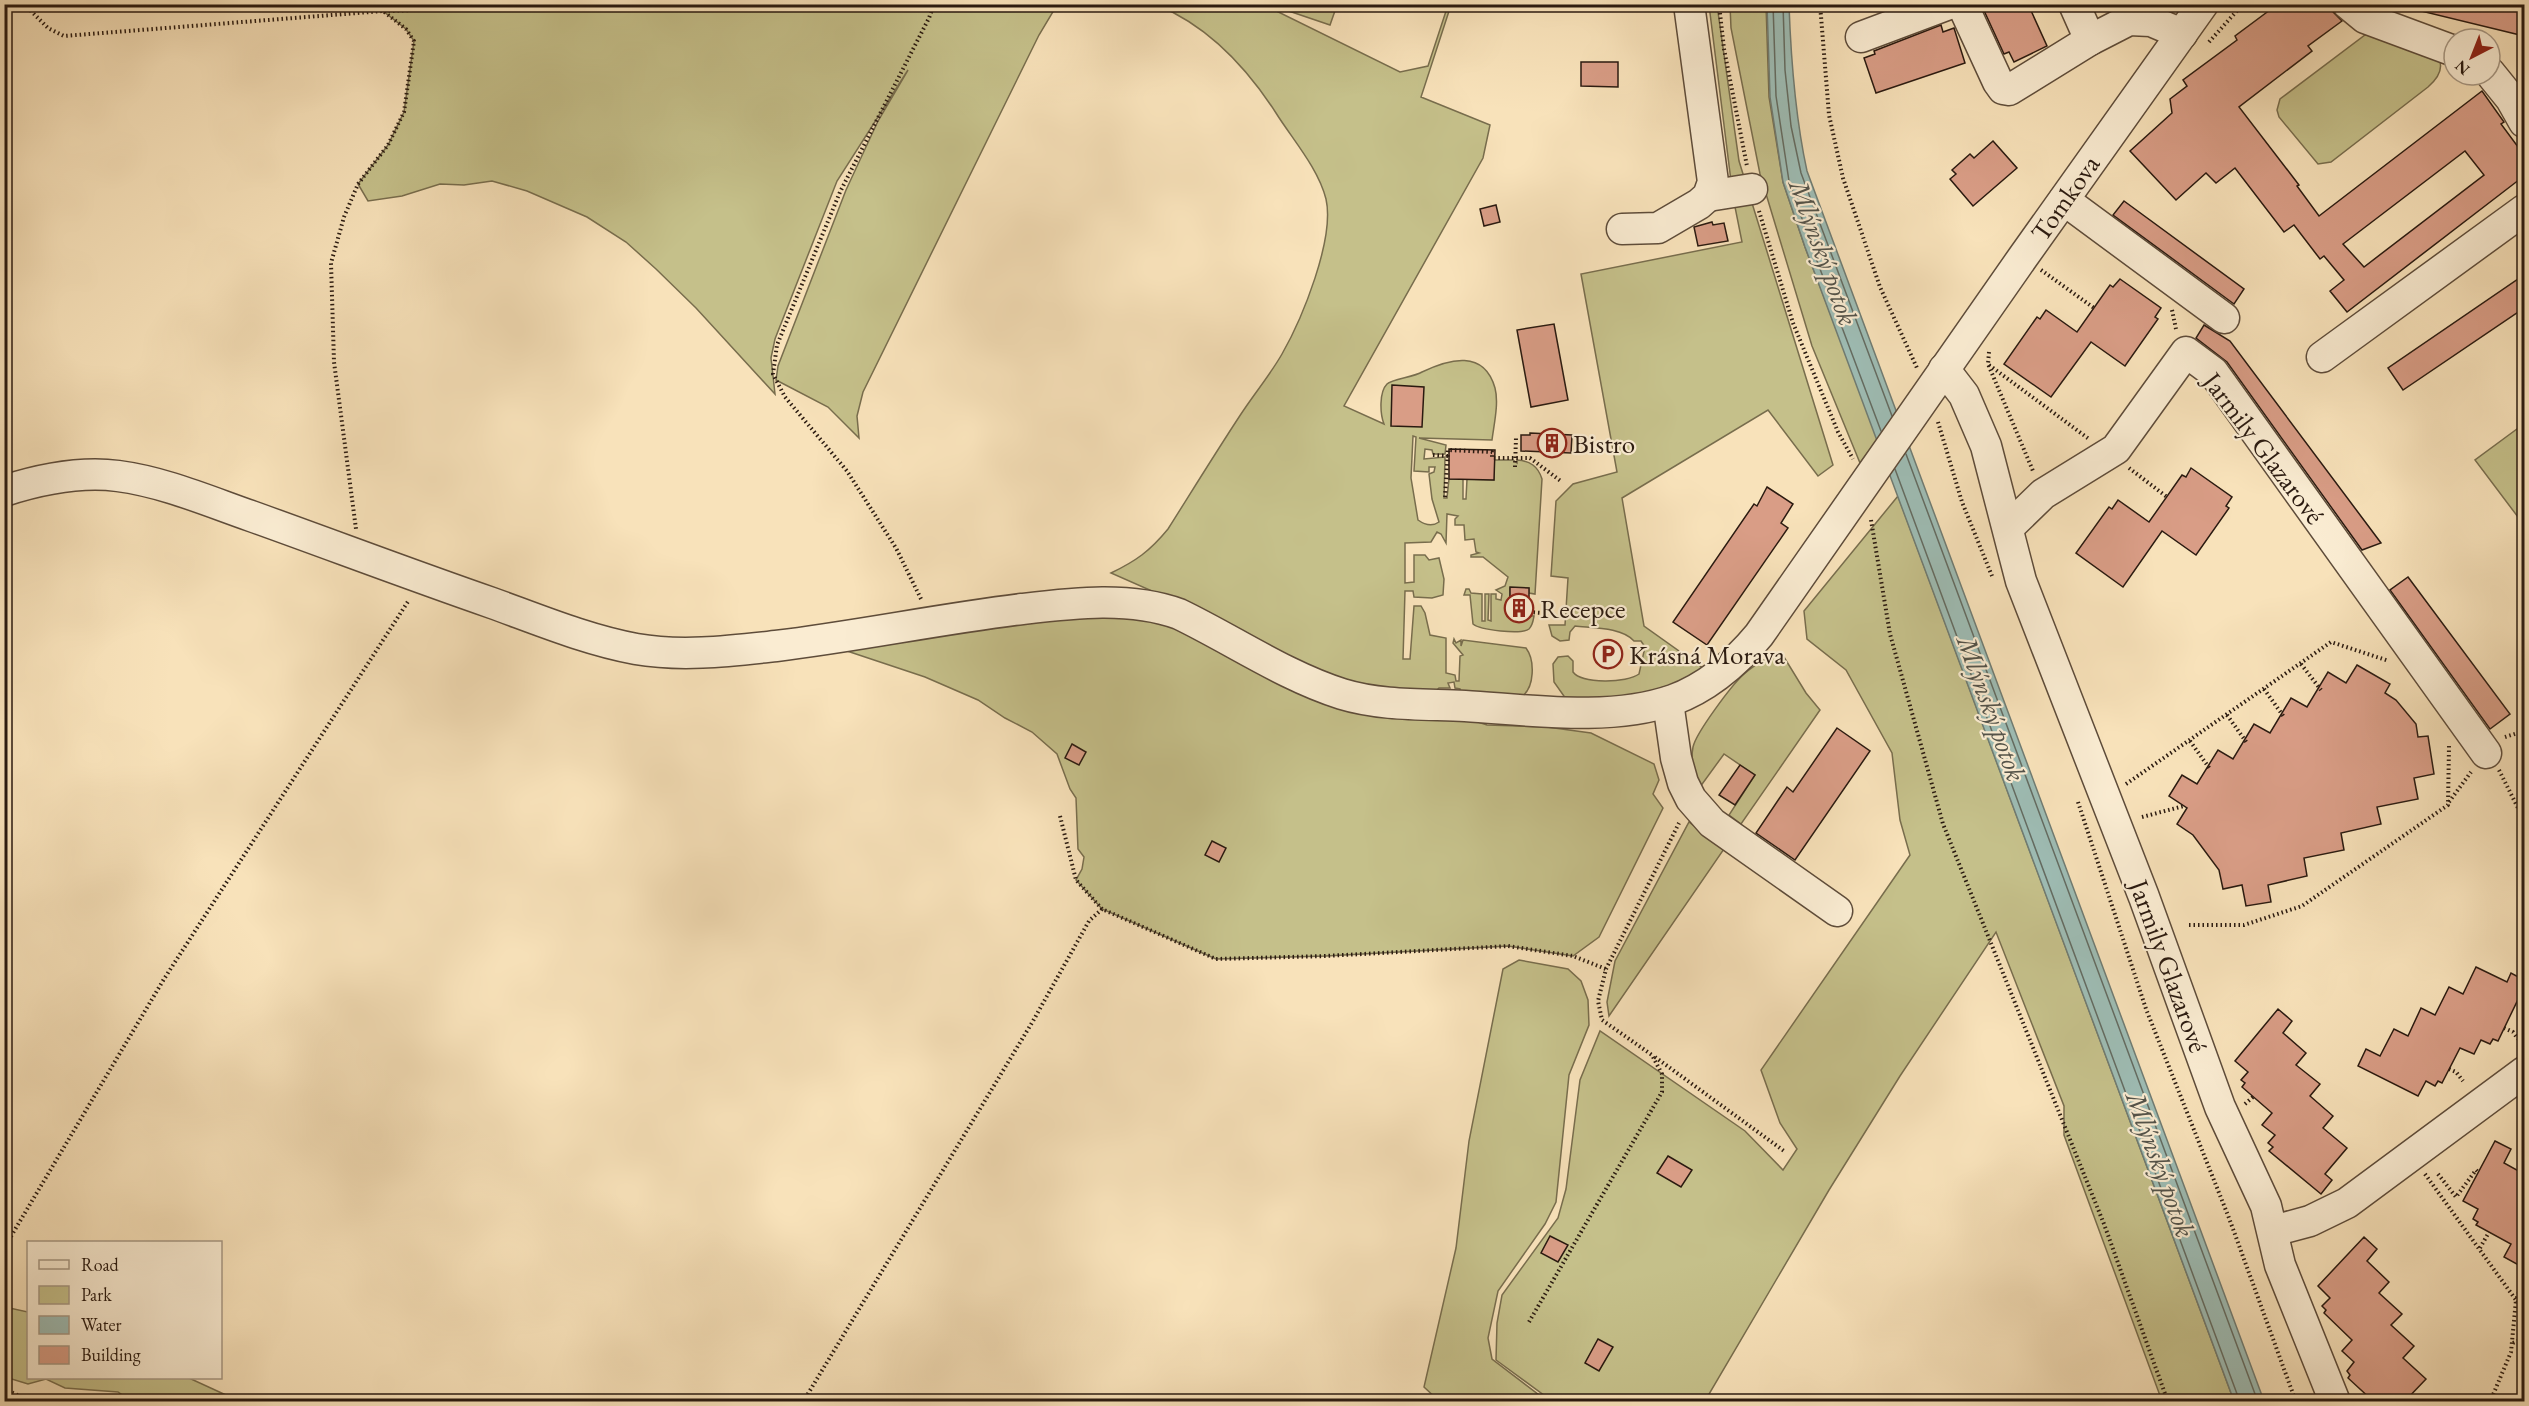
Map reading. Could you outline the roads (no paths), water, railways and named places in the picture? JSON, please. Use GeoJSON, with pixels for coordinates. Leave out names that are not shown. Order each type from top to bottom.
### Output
{"type":"FeatureCollection","features":[{"type":"Feature","properties":{"kind":"street"},"geometry":{"type":"LineString","coordinates":[[1689,4],[1713,182],[1708,196]]}},
{"type":"Feature","properties":{"kind":"street"},"geometry":{"type":"LineString","coordinates":[[1861,37],[1948,4]]}},
{"type":"Feature","properties":{"kind":"street"},"geometry":{"type":"LineString","coordinates":[[1962,4],[1995,76],[2003,88],[2015,88],[2119,23],[2136,19],[2159,23],[2182,34]]}},
{"type":"Feature","properties":{"kind":"street"},"geometry":{"type":"LineString","coordinates":[[2074,4],[2090,40]]}},
{"type":"Feature","properties":{"kind":"street","name":"Tomkova"},"geometry":{"type":"LineString","coordinates":[[4,491],[63,476],[85,474],[117,476],[170,488],[580,634],[652,651],[704,652],[759,648],[927,622],[1065,605],[1138,605],[1179,614],[1304,679],[1342,694],[1367,699],[1594,712],[1633,709],[1668,702],[1708,682],[1744,652],[1768,624],[1929,392],[2040,269],[2064,200],[2203,4]]}},
{"type":"Feature","properties":{"kind":"street"},"geometry":{"type":"LineString","coordinates":[[2348,4],[2365,18],[2442,47]]}},
{"type":"Feature","properties":{"kind":"street"},"geometry":{"type":"LineString","coordinates":[[2501,87],[2511,99],[2524,122]]}},
{"type":"Feature","properties":{"kind":"street"},"geometry":{"type":"LineString","coordinates":[[1622,229],[1658,228],[1708,196],[1752,189]]}},
{"type":"Feature","properties":{"kind":"street"},"geometry":{"type":"LineString","coordinates":[[2064,200],[2224,318]]}},
{"type":"Feature","properties":{"kind":"street"},"geometry":{"type":"LineString","coordinates":[[2322,357],[2524,210]]}},
{"type":"Feature","properties":{"kind":"street","name":"Jarmily Glazarové"},"geometry":{"type":"LineString","coordinates":[[2009,527],[2043,494],[2116,449],[2186,352],[2213,372],[2486,753]]}},
{"type":"Feature","properties":{"kind":"street","name":"Jarmily Glazarové"},"geometry":{"type":"LineString","coordinates":[[1929,392],[1960,387],[1972,409],[1986,446],[2009,527],[2021,581],[2091,799],[2220,1107],[2266,1206],[2280,1265],[2328,1389],[2335,1401]]}},
{"type":"Feature","properties":{"kind":"street"},"geometry":{"type":"LineString","coordinates":[[1668,702],[1676,758],[1683,783],[1691,799],[1712,824],[1837,911]]}},
{"type":"Feature","properties":{"kind":"street"},"geometry":{"type":"LineString","coordinates":[[2273,1231],[2326,1215],[2347,1203],[2524,1072]]}},
{"type":"Feature","properties":{"kind":"water","name":"Mlýnský potok"},"geometry":{"type":"Polygon","coordinates":[[[1767,5],[1789,5],[1794,88],[1807,171],[2264,1401],[2234,1401],[1805,247],[1783,182],[1770,97],[1767,5]]]}},
{"type":"Feature","properties":{"kind":"place","name":"Bistro"},"geometry":{"type":"Point","coordinates":[1552,443]}},
{"type":"Feature","properties":{"kind":"place","name":"Recepce"},"geometry":{"type":"Point","coordinates":[1519,608]}},
{"type":"Feature","properties":{"kind":"place","name":"Krásná Morava"},"geometry":{"type":"Point","coordinates":[1608,654]}}]}
